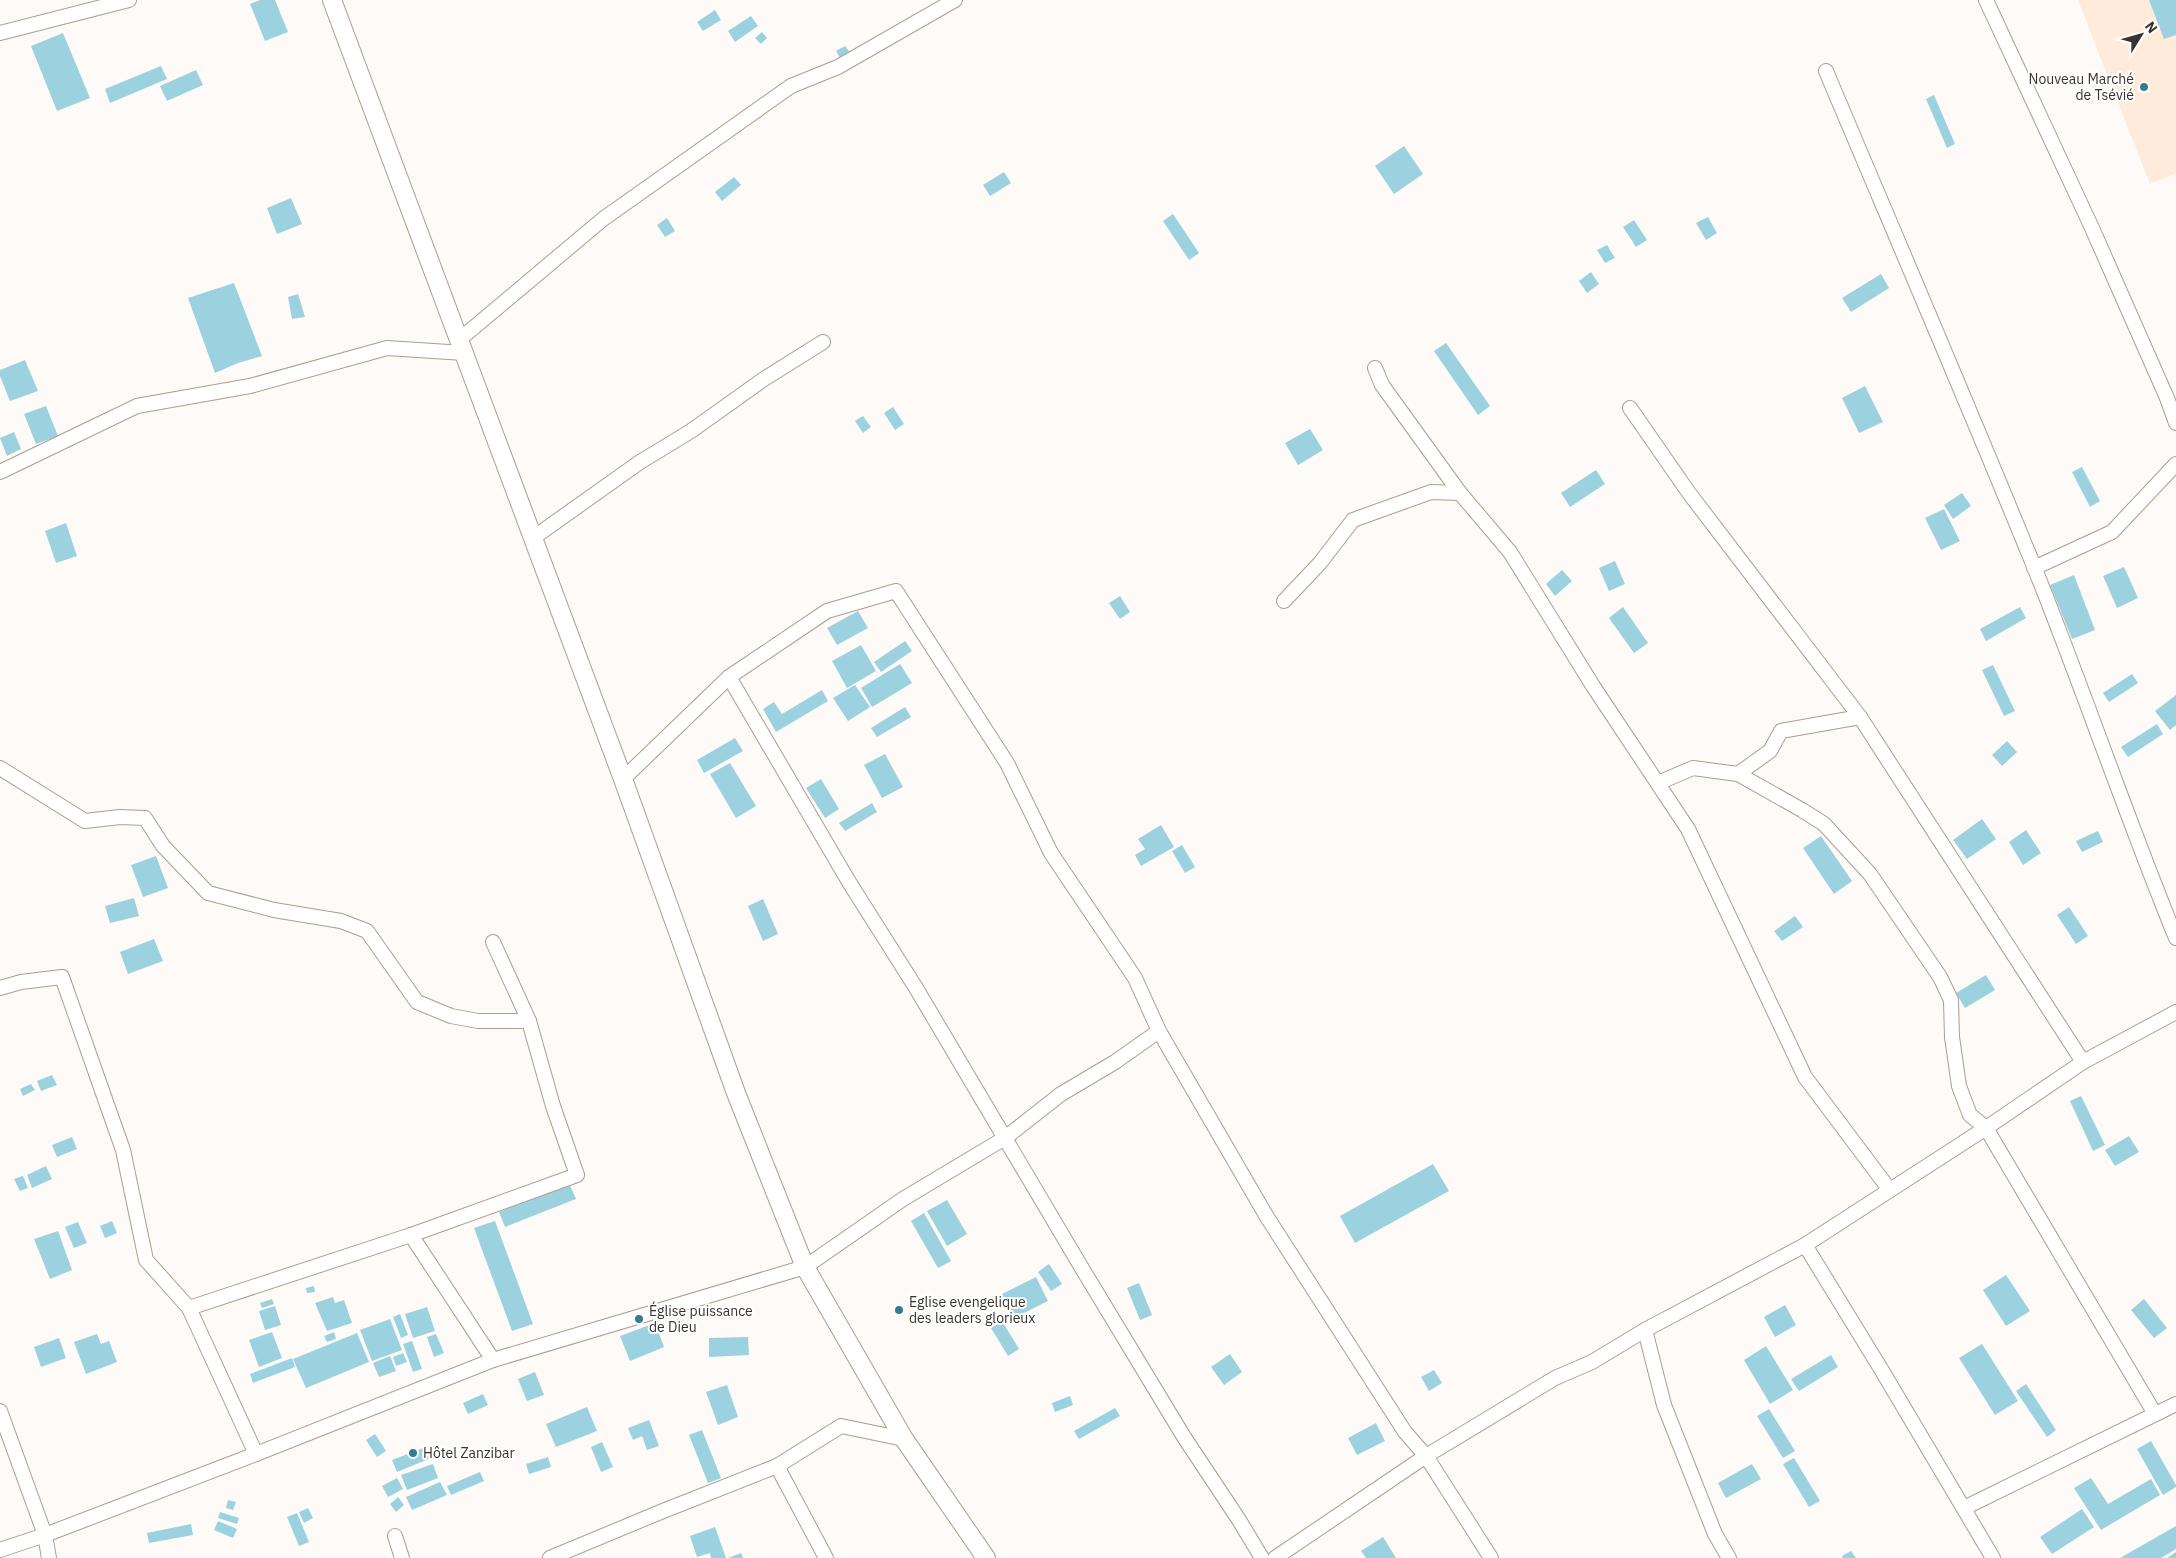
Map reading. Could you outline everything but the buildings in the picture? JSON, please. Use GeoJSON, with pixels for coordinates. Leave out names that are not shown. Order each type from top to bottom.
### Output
{"type":"FeatureCollection","features":[{"type":"Feature","properties":{"kind":"street"},"geometry":{"type":"LineString","coordinates":[[0,33],[129,0]]}},
{"type":"Feature","properties":{"kind":"street"},"geometry":{"type":"LineString","coordinates":[[332,0],[624,779],[736,1093],[805,1267],[904,1439],[986,1558]]}},
{"type":"Feature","properties":{"kind":"street"},"geometry":{"type":"LineString","coordinates":[[0,472],[137,406],[250,386],[387,348],[461,347],[602,219],[792,86],[838,67],[955,0]]}},
{"type":"Feature","properties":{"kind":"street"},"geometry":{"type":"LineString","coordinates":[[1986,0],[2092,228],[2167,398],[2176,423]]}},
{"type":"Feature","properties":{"kind":"street"},"geometry":{"type":"LineString","coordinates":[[1826,71],[2034,568],[2076,673],[2146,866],[2176,938]]}},
{"type":"Feature","properties":{"kind":"street"},"geometry":{"type":"LineString","coordinates":[[533,538],[640,462],[690,431],[764,379],[822,342]]}},
{"type":"Feature","properties":{"kind":"street"},"geometry":{"type":"LineString","coordinates":[[1375,368],[1382,385],[1460,493],[1510,552],[1593,686],[1688,829],[1805,1077],[1889,1189]]}},
{"type":"Feature","properties":{"kind":"street"},"geometry":{"type":"LineString","coordinates":[[1630,408],[1690,492],[1860,717],[2083,1062]]}},
{"type":"Feature","properties":{"kind":"street"},"geometry":{"type":"LineString","coordinates":[[2034,568],[2112,532],[2176,464]]}},
{"type":"Feature","properties":{"kind":"street"},"geometry":{"type":"LineString","coordinates":[[1284,601],[1320,563],[1353,520],[1431,492],[1460,493]]}},
{"type":"Feature","properties":{"kind":"street"},"geometry":{"type":"LineString","coordinates":[[624,779],[729,677],[827,611],[896,591],[1007,763],[1051,853],[1135,978],[1159,1031],[1267,1217],[1405,1432],[1426,1456],[1491,1558]]}},
{"type":"Feature","properties":{"kind":"street"},"geometry":{"type":"LineString","coordinates":[[729,677],[849,882],[916,988],[1184,1437],[1262,1558]]}},
{"type":"Feature","properties":{"kind":"street"},"geometry":{"type":"LineString","coordinates":[[1738,774],[1770,751],[1781,731],[1860,717]]}},
{"type":"Feature","properties":{"kind":"street"},"geometry":{"type":"LineString","coordinates":[[0,768],[85,820],[120,817],[144,818],[163,846],[208,893],[274,910],[341,922],[367,931],[417,1002],[451,1016],[478,1021],[530,1021]]}},
{"type":"Feature","properties":{"kind":"street"},"geometry":{"type":"LineString","coordinates":[[1658,783],[1693,768],[1738,774],[1824,824],[1870,874],[1940,977],[1951,1000],[1952,1037],[1959,1086],[1970,1115],[1986,1128],[2155,1414]]}},
{"type":"Feature","properties":{"kind":"street"},"geometry":{"type":"LineString","coordinates":[[189,1308],[411,1235],[577,1175],[553,1106],[530,1021],[493,942]]}},
{"type":"Feature","properties":{"kind":"street"},"geometry":{"type":"LineString","coordinates":[[0,988],[21,982],[62,977],[123,1150],[146,1260],[189,1308],[256,1454]]}},
{"type":"Feature","properties":{"kind":"street"},"geometry":{"type":"LineString","coordinates":[[1274,1558],[1426,1456],[1555,1378],[1592,1362],[1645,1330],[1805,1245],[1986,1128],[2083,1062],[2176,1012]]}},
{"type":"Feature","properties":{"kind":"street"},"geometry":{"type":"LineString","coordinates":[[0,1550],[45,1535],[256,1454],[493,1360],[805,1267],[903,1199],[1005,1138],[1061,1094],[1115,1062],[1159,1031]]}},
{"type":"Feature","properties":{"kind":"street"},"geometry":{"type":"LineString","coordinates":[[411,1235],[493,1360]]}},
{"type":"Feature","properties":{"kind":"street"},"geometry":{"type":"LineString","coordinates":[[1805,1245],[1993,1558]]}},
{"type":"Feature","properties":{"kind":"street"},"geometry":{"type":"LineString","coordinates":[[1645,1330],[1664,1405],[1715,1534],[1729,1558]]}},
{"type":"Feature","properties":{"kind":"street"},"geometry":{"type":"LineString","coordinates":[[1964,1508],[2176,1404]]}},
{"type":"Feature","properties":{"kind":"street"},"geometry":{"type":"LineString","coordinates":[[0,1411],[45,1535],[49,1558]]}},
{"type":"Feature","properties":{"kind":"street"},"geometry":{"type":"LineString","coordinates":[[550,1558],[777,1466],[841,1426],[904,1439]]}},
{"type":"Feature","properties":{"kind":"street"},"geometry":{"type":"LineString","coordinates":[[777,1466],[826,1558]]}},
{"type":"Feature","properties":{"kind":"street"},"geometry":{"type":"LineString","coordinates":[[395,1536],[402,1558]]}},
{"type":"Feature","properties":{"kind":"shaded area","name":"Nouveau Marché de Tsévié"},"geometry":{"type":"Polygon","coordinates":[[[2078,0],[2176,0],[2176,173],[2150,184],[2078,0]]]}},
{"type":"Feature","properties":{"kind":"place","name":"Nouveau Marché de Tsévié"},"geometry":{"type":"Point","coordinates":[2144,87]}},
{"type":"Feature","properties":{"kind":"place","name":"Eglise evengelique des leaders glorieux"},"geometry":{"type":"Point","coordinates":[899,1310]}},
{"type":"Feature","properties":{"kind":"place","name":"Église puissance de Dieu"},"geometry":{"type":"Point","coordinates":[639,1319]}},
{"type":"Feature","properties":{"kind":"place","name":"Hôtel Zanzibar"},"geometry":{"type":"Point","coordinates":[413,1453]}}]}
